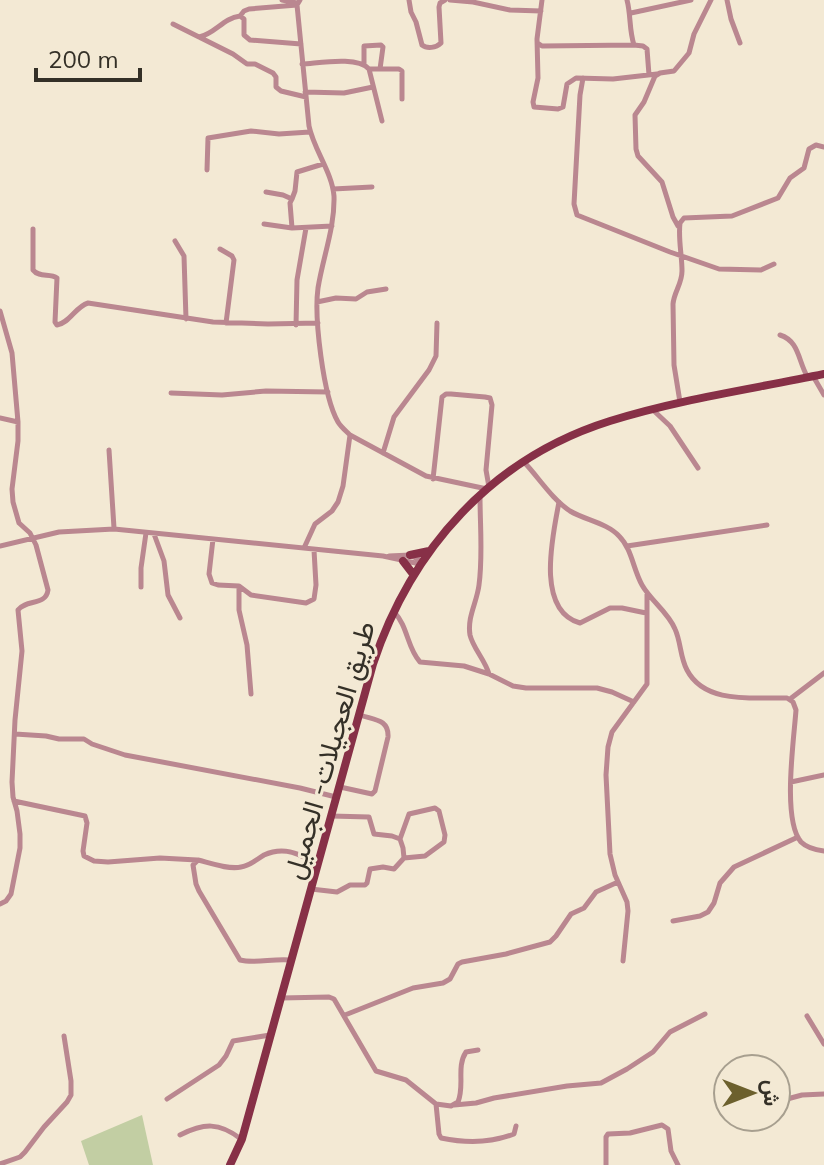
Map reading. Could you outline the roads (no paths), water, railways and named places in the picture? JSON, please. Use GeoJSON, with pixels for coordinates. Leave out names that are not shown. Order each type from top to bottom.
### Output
{"type":"FeatureCollection","features":[{"type":"Feature","properties":{"kind":"main road","name":"طريق العجيلات- الجميل"},"geometry":{"type":"LineString","coordinates":[[230,1165],[242,1139],[379,647],[413,574],[429,551],[452,522],[485,491],[524,462],[585,430],[680,403],[824,374]]}},
{"type":"Feature","properties":{"kind":"main road"},"geometry":{"type":"LineString","coordinates":[[413,574],[406,558],[429,551]]}},
{"type":"Feature","properties":{"kind":"street"},"geometry":{"type":"LineString","coordinates":[[282,0],[298,3]]}},
{"type":"Feature","properties":{"kind":"street"},"geometry":{"type":"LineString","coordinates":[[409,0],[422,45],[431,47],[441,43],[439,7],[440,3],[448,0],[510,10],[541,11]]}},
{"type":"Feature","properties":{"kind":"street"},"geometry":{"type":"LineString","coordinates":[[542,0],[538,78],[533,102],[537,109],[563,107],[567,84],[573,79],[613,79],[674,71],[686,58],[711,0]]}},
{"type":"Feature","properties":{"kind":"street"},"geometry":{"type":"LineString","coordinates":[[627,0],[634,45]]}},
{"type":"Feature","properties":{"kind":"street"},"geometry":{"type":"LineString","coordinates":[[631,13],[691,0]]}},
{"type":"Feature","properties":{"kind":"street"},"geometry":{"type":"LineString","coordinates":[[727,0],[740,43]]}},
{"type":"Feature","properties":{"kind":"street"},"geometry":{"type":"LineString","coordinates":[[198,37],[249,9],[298,3]]}},
{"type":"Feature","properties":{"kind":"street"},"geometry":{"type":"LineString","coordinates":[[298,3],[310,132],[333,189],[332,226],[317,302],[328,392],[338,423],[350,435],[433,479],[485,491]]}},
{"type":"Feature","properties":{"kind":"street"},"geometry":{"type":"LineString","coordinates":[[240,16],[244,19],[244,32],[248,39],[301,44]]}},
{"type":"Feature","properties":{"kind":"street"},"geometry":{"type":"LineString","coordinates":[[173,24],[247,64],[255,64],[273,73],[276,87],[281,91],[344,93],[373,87]]}},
{"type":"Feature","properties":{"kind":"street"},"geometry":{"type":"LineString","coordinates":[[212,31],[212,43]]}},
{"type":"Feature","properties":{"kind":"street"},"geometry":{"type":"LineString","coordinates":[[540,47],[643,46],[647,49],[649,75]]}},
{"type":"Feature","properties":{"kind":"street"},"geometry":{"type":"LineString","coordinates":[[380,69],[383,47],[363,47],[364,63],[369,69],[382,121]]}},
{"type":"Feature","properties":{"kind":"street"},"geometry":{"type":"LineString","coordinates":[[302,64],[364,63]]}},
{"type":"Feature","properties":{"kind":"street"},"geometry":{"type":"LineString","coordinates":[[369,69],[402,71],[402,99]]}},
{"type":"Feature","properties":{"kind":"street"},"geometry":{"type":"LineString","coordinates":[[657,74],[635,115],[636,149],[638,156],[664,186],[678,226],[681,281],[673,295],[673,304],[674,365],[680,403]]}},
{"type":"Feature","properties":{"kind":"street"},"geometry":{"type":"LineString","coordinates":[[583,78],[575,213],[681,259],[726,270],[761,270],[774,264]]}},
{"type":"Feature","properties":{"kind":"street"},"geometry":{"type":"LineString","coordinates":[[207,170],[208,138],[251,131],[285,134],[310,132]]}},
{"type":"Feature","properties":{"kind":"street"},"geometry":{"type":"LineString","coordinates":[[673,217],[732,216],[778,198],[790,178],[804,168],[810,147],[824,147]]}},
{"type":"Feature","properties":{"kind":"street"},"geometry":{"type":"LineString","coordinates":[[292,228],[290,203],[297,172],[323,164]]}},
{"type":"Feature","properties":{"kind":"street"},"geometry":{"type":"LineString","coordinates":[[333,189],[372,187]]}},
{"type":"Feature","properties":{"kind":"street"},"geometry":{"type":"LineString","coordinates":[[266,192],[292,199]]}},
{"type":"Feature","properties":{"kind":"street"},"geometry":{"type":"LineString","coordinates":[[678,226],[684,218]]}},
{"type":"Feature","properties":{"kind":"street"},"geometry":{"type":"LineString","coordinates":[[264,224],[292,228],[332,226]]}},
{"type":"Feature","properties":{"kind":"street"},"geometry":{"type":"LineString","coordinates":[[296,325],[297,280],[306,228]]}},
{"type":"Feature","properties":{"kind":"street"},"geometry":{"type":"LineString","coordinates":[[33,229],[33,270],[57,278],[57,325],[63,324],[88,303],[226,323],[318,323]]}},
{"type":"Feature","properties":{"kind":"street"},"geometry":{"type":"LineString","coordinates":[[175,241],[184,256],[186,319]]}},
{"type":"Feature","properties":{"kind":"street"},"geometry":{"type":"LineString","coordinates":[[220,249],[234,260],[226,323]]}},
{"type":"Feature","properties":{"kind":"street"},"geometry":{"type":"LineString","coordinates":[[317,302],[336,298],[356,299],[367,292],[386,289]]}},
{"type":"Feature","properties":{"kind":"street"},"geometry":{"type":"LineString","coordinates":[[0,311],[12,353],[18,422],[13,502],[19,523],[36,545],[48,593],[43,600],[21,605],[18,610],[22,651],[12,782],[20,834],[18,866],[11,894],[0,904]]}},
{"type":"Feature","properties":{"kind":"street"},"geometry":{"type":"LineString","coordinates":[[383,453],[394,417],[436,356],[437,323]]}},
{"type":"Feature","properties":{"kind":"street"},"geometry":{"type":"LineString","coordinates":[[780,335],[794,343],[801,365],[824,395]]}},
{"type":"Feature","properties":{"kind":"street"},"geometry":{"type":"LineString","coordinates":[[171,393],[328,392]]}},
{"type":"Feature","properties":{"kind":"street"},"geometry":{"type":"LineString","coordinates":[[433,479],[442,397],[448,394],[491,399],[479,583],[470,633],[489,674]]}},
{"type":"Feature","properties":{"kind":"street"},"geometry":{"type":"LineString","coordinates":[[652,410],[670,426],[698,468]]}},
{"type":"Feature","properties":{"kind":"street"},"geometry":{"type":"LineString","coordinates":[[0,418],[18,422]]}},
{"type":"Feature","properties":{"kind":"street"},"geometry":{"type":"LineString","coordinates":[[304,549],[315,524],[338,502],[350,435]]}},
{"type":"Feature","properties":{"kind":"street"},"geometry":{"type":"LineString","coordinates":[[109,450],[114,529]]}},
{"type":"Feature","properties":{"kind":"street"},"geometry":{"type":"LineString","coordinates":[[524,462],[559,502],[615,532],[627,546],[647,593],[672,623],[688,672],[702,686],[735,698],[790,699],[824,673]]}},
{"type":"Feature","properties":{"kind":"street"},"geometry":{"type":"LineString","coordinates":[[559,502],[550,563],[555,596],[563,613],[580,623],[610,608],[646,613]]}},
{"type":"Feature","properties":{"kind":"street"},"geometry":{"type":"LineString","coordinates":[[627,546],[767,525]]}},
{"type":"Feature","properties":{"kind":"street"},"geometry":{"type":"LineString","coordinates":[[0,546],[81,529],[114,529],[421,562]]}},
{"type":"Feature","properties":{"kind":"street"},"geometry":{"type":"LineString","coordinates":[[141,587],[146,533]]}},
{"type":"Feature","properties":{"kind":"street"},"geometry":{"type":"LineString","coordinates":[[154,534],[164,561],[168,595],[180,618]]}},
{"type":"Feature","properties":{"kind":"street"},"geometry":{"type":"LineString","coordinates":[[213,539],[210,581],[218,585],[239,586],[251,595],[306,603],[312,601],[316,591],[314,550]]}},
{"type":"Feature","properties":{"kind":"street"},"geometry":{"type":"LineString","coordinates":[[239,586],[239,610],[247,645],[251,694]]}},
{"type":"Feature","properties":{"kind":"street"},"geometry":{"type":"LineString","coordinates":[[623,961],[628,911],[611,862],[607,758],[612,732],[647,684],[647,593]]}},
{"type":"Feature","properties":{"kind":"street"},"geometry":{"type":"LineString","coordinates":[[394,611],[404,624],[414,656],[420,662],[464,666],[513,686],[526,688],[605,689],[634,702]]}},
{"type":"Feature","properties":{"kind":"street"},"geometry":{"type":"LineString","coordinates":[[790,699],[796,710],[791,782],[792,809],[798,837],[810,848],[824,851]]}},
{"type":"Feature","properties":{"kind":"street"},"geometry":{"type":"LineString","coordinates":[[339,787],[367,794],[375,791],[388,728],[385,724],[359,715]]}},
{"type":"Feature","properties":{"kind":"street"},"geometry":{"type":"LineString","coordinates":[[15,734],[84,739],[125,755],[336,797]]}},
{"type":"Feature","properties":{"kind":"street"},"geometry":{"type":"LineString","coordinates":[[791,782],[824,775]]}},
{"type":"Feature","properties":{"kind":"street"},"geometry":{"type":"LineString","coordinates":[[14,801],[85,816],[83,851],[84,856],[94,861],[174,858],[241,868],[272,853],[291,851],[318,866]]}},
{"type":"Feature","properties":{"kind":"street"},"geometry":{"type":"LineString","coordinates":[[311,889],[337,892],[350,885],[365,885],[370,869],[394,869],[404,858],[425,856],[444,842],[443,825],[435,808],[409,814],[400,839],[404,858]]}},
{"type":"Feature","properties":{"kind":"street"},"geometry":{"type":"LineString","coordinates":[[331,816],[368,817],[374,834],[400,839]]}},
{"type":"Feature","properties":{"kind":"street"},"geometry":{"type":"LineString","coordinates":[[673,921],[708,912],[720,883],[734,867],[798,837]]}},
{"type":"Feature","properties":{"kind":"street"},"geometry":{"type":"LineString","coordinates":[[198,860],[193,869],[196,884],[240,960],[292,960]]}},
{"type":"Feature","properties":{"kind":"street"},"geometry":{"type":"LineString","coordinates":[[345,1015],[413,988],[443,983],[450,979],[462,962],[550,942],[571,914],[584,908],[596,892],[618,882]]}},
{"type":"Feature","properties":{"kind":"street"},"geometry":{"type":"LineString","coordinates":[[281,998],[334,999],[376,1071],[406,1080],[436,1104],[454,1105],[601,1083],[653,1052],[670,1032],[705,1014]]}},
{"type":"Feature","properties":{"kind":"street"},"geometry":{"type":"LineString","coordinates":[[807,1016],[824,1044]]}},
{"type":"Feature","properties":{"kind":"street"},"geometry":{"type":"LineString","coordinates":[[167,1099],[219,1065],[233,1041],[271,1035]]}},
{"type":"Feature","properties":{"kind":"street"},"geometry":{"type":"LineString","coordinates":[[0,1164],[20,1157],[71,1095],[64,1036]]}},
{"type":"Feature","properties":{"kind":"street"},"geometry":{"type":"LineString","coordinates":[[454,1105],[461,1095],[461,1060],[466,1052],[478,1050]]}},
{"type":"Feature","properties":{"kind":"street"},"geometry":{"type":"LineString","coordinates":[[792,1098],[824,1094]]}},
{"type":"Feature","properties":{"kind":"street"},"geometry":{"type":"LineString","coordinates":[[436,1104],[441,1138],[493,1141],[514,1134],[516,1126]]}},
{"type":"Feature","properties":{"kind":"street"},"geometry":{"type":"LineString","coordinates":[[180,1135],[213,1125],[227,1129],[242,1139]]}},
{"type":"Feature","properties":{"kind":"street"},"geometry":{"type":"LineString","coordinates":[[606,1165],[608,1134],[630,1133],[662,1125],[668,1129],[671,1151],[678,1165]]}}]}
